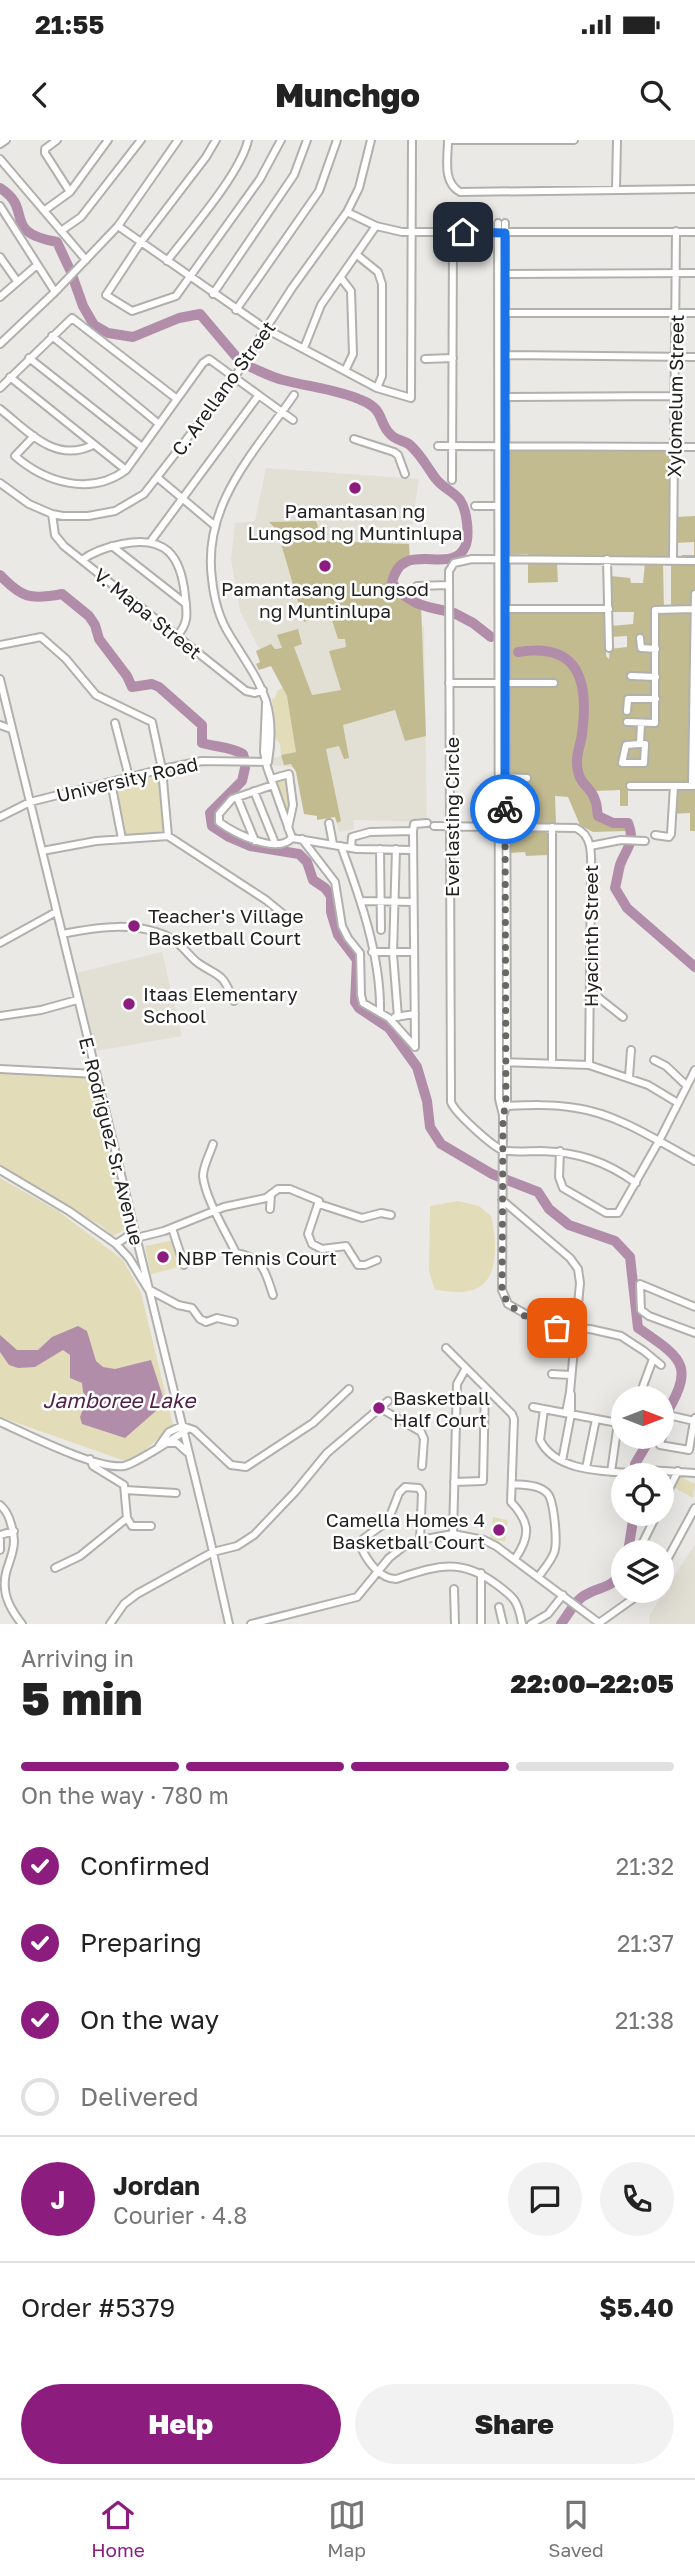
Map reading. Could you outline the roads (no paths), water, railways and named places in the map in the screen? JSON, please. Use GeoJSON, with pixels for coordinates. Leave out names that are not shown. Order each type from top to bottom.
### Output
{"type":"FeatureCollection","features":[{"type":"Feature","properties":{"kind":"street"},"geometry":{"type":"LineString","coordinates":[[0,144],[6,140]]}},
{"type":"Feature","properties":{"kind":"street"},"geometry":{"type":"LineString","coordinates":[[57,140],[44,151],[70,191]]}},
{"type":"Feature","properties":{"kind":"street"},"geometry":{"type":"LineString","coordinates":[[45,210],[70,191],[108,140]]}},
{"type":"Feature","properties":{"kind":"street"},"geometry":{"type":"LineString","coordinates":[[61,231],[81,217],[141,140]]}},
{"type":"Feature","properties":{"kind":"street"},"geometry":{"type":"LineString","coordinates":[[0,344],[55,292],[118,226],[178,140]]}},
{"type":"Feature","properties":{"kind":"street"},"geometry":{"type":"LineString","coordinates":[[216,140],[141,242],[106,295],[132,311],[176,296],[260,179],[281,140]]}},
{"type":"Feature","properties":{"kind":"street"},"geometry":{"type":"LineString","coordinates":[[167,261],[222,188],[246,151],[248,140]]}},
{"type":"Feature","properties":{"kind":"street"},"geometry":{"type":"LineString","coordinates":[[213,294],[294,175],[307,140]]}},
{"type":"Feature","properties":{"kind":"street"},"geometry":{"type":"LineString","coordinates":[[236,310],[319,191],[337,140]]}},
{"type":"Feature","properties":{"kind":"street","name":"C. Arellano Street"},"geometry":{"type":"LineString","coordinates":[[0,483],[29,504],[52,514],[88,516],[115,511],[144,494],[234,378],[292,288],[347,212],[359,188],[371,140]]}},
{"type":"Feature","properties":{"kind":"street"},"geometry":{"type":"LineString","coordinates":[[118,226],[266,329],[377,388],[411,398],[412,140]]}},
{"type":"Feature","properties":{"kind":"street"},"geometry":{"type":"LineString","coordinates":[[574,140],[448,140],[448,179],[452,187],[460,192],[695,189]]}},
{"type":"Feature","properties":{"kind":"street"},"geometry":{"type":"LineString","coordinates":[[616,189],[617,140]]}},
{"type":"Feature","properties":{"kind":"street"},"geometry":{"type":"LineString","coordinates":[[0,159],[86,260]]}},
{"type":"Feature","properties":{"kind":"street"},"geometry":{"type":"LineString","coordinates":[[0,206],[55,292]]}},
{"type":"Feature","properties":{"kind":"street"},"geometry":{"type":"LineString","coordinates":[[347,212],[392,231],[695,232]]}},
{"type":"Feature","properties":{"kind":"street"},"geometry":{"type":"LineString","coordinates":[[501,223],[505,274],[502,313],[505,397],[499,506],[502,560]]}},
{"type":"Feature","properties":{"kind":"street"},"geometry":{"type":"LineString","coordinates":[[304,348],[317,312],[376,226]]}},
{"type":"Feature","properties":{"kind":"street","name":"Xylomelum Street"},"geometry":{"type":"LineString","coordinates":[[673,561],[676,231]]}},
{"type":"Feature","properties":{"kind":"street"},"geometry":{"type":"LineString","coordinates":[[452,480],[453,240],[459,233]]}},
{"type":"Feature","properties":{"kind":"street"},"geometry":{"type":"LineString","coordinates":[[502,233],[502,1290],[504,1300],[548,1327],[604,1331],[621,1336],[661,1365]]}},
{"type":"Feature","properties":{"kind":"street"},"geometry":{"type":"LineString","coordinates":[[357,255],[378,272],[382,284],[382,376],[377,388]]}},
{"type":"Feature","properties":{"kind":"street"},"geometry":{"type":"LineString","coordinates":[[0,257],[17,281]]}},
{"type":"Feature","properties":{"kind":"street"},"geometry":{"type":"LineString","coordinates":[[0,297],[37,265]]}},
{"type":"Feature","properties":{"kind":"street"},"geometry":{"type":"LineString","coordinates":[[505,274],[695,273]]}},
{"type":"Feature","properties":{"kind":"street"},"geometry":{"type":"LineString","coordinates":[[341,278],[350,286],[351,303],[353,354],[345,371]]}},
{"type":"Feature","properties":{"kind":"street"},"geometry":{"type":"LineString","coordinates":[[502,313],[695,313]]}},
{"type":"Feature","properties":{"kind":"street"},"geometry":{"type":"LineString","coordinates":[[0,388],[72,318],[177,400]]}},
{"type":"Feature","properties":{"kind":"street"},"geometry":{"type":"LineString","coordinates":[[52,336],[159,424]]}},
{"type":"Feature","properties":{"kind":"street"},"geometry":{"type":"LineString","coordinates":[[505,355],[695,357]]}},
{"type":"Feature","properties":{"kind":"street"},"geometry":{"type":"LineString","coordinates":[[29,358],[142,447]]}},
{"type":"Feature","properties":{"kind":"street"},"geometry":{"type":"LineString","coordinates":[[425,359],[453,358]]}},
{"type":"Feature","properties":{"kind":"street"},"geometry":{"type":"LineString","coordinates":[[34,436],[15,456],[51,478],[82,485],[111,479],[126,470],[203,363],[209,359],[293,421]]}},
{"type":"Feature","properties":{"kind":"street"},"geometry":{"type":"LineString","coordinates":[[10,377],[126,470]]}},
{"type":"Feature","properties":{"kind":"street"},"geometry":{"type":"LineString","coordinates":[[292,838],[267,763],[271,723],[266,699],[228,632],[215,597],[210,555],[214,525],[232,482],[294,394]]}},
{"type":"Feature","properties":{"kind":"street"},"geometry":{"type":"LineString","coordinates":[[151,541],[258,396]]}},
{"type":"Feature","properties":{"kind":"street"},"geometry":{"type":"LineString","coordinates":[[505,397],[675,396]]}},
{"type":"Feature","properties":{"kind":"street"},"geometry":{"type":"LineString","coordinates":[[0,409],[53,449],[64,452],[93,445]]}},
{"type":"Feature","properties":{"kind":"street"},"geometry":{"type":"LineString","coordinates":[[354,439],[394,452],[398,455],[405,474]]}},
{"type":"Feature","properties":{"kind":"street"},"geometry":{"type":"LineString","coordinates":[[438,446],[695,447]]}},
{"type":"Feature","properties":{"kind":"street"},"geometry":{"type":"LineString","coordinates":[[158,478],[214,525]]}},
{"type":"Feature","properties":{"kind":"street"},"geometry":{"type":"LineString","coordinates":[[475,506],[499,506]]}},
{"type":"Feature","properties":{"kind":"street","name":"V. Mapa Street"},"geometry":{"type":"LineString","coordinates":[[52,514],[53,527],[59,541],[246,691],[256,694],[263,690]]}},
{"type":"Feature","properties":{"kind":"street"},"geometry":{"type":"LineString","coordinates":[[82,560],[92,553],[136,541],[151,541],[171,553],[180,567],[186,604],[187,624],[177,636]]}},
{"type":"Feature","properties":{"kind":"street"},"geometry":{"type":"LineString","coordinates":[[112,546],[186,604]]}},
{"type":"Feature","properties":{"kind":"street"},"geometry":{"type":"LineString","coordinates":[[417,586],[448,585],[450,568],[454,563],[472,559],[695,561]]}},
{"type":"Feature","properties":{"kind":"street"},"geometry":{"type":"LineString","coordinates":[[607,559],[609,648]]}},
{"type":"Feature","properties":{"kind":"street","name":"Everlasting Circle"},"geometry":{"type":"LineString","coordinates":[[448,585],[451,1102],[459,1115],[502,1150]]}},
{"type":"Feature","properties":{"kind":"street"},"geometry":{"type":"LineString","coordinates":[[630,786],[694,786],[695,594]]}},
{"type":"Feature","properties":{"kind":"street"},"geometry":{"type":"LineString","coordinates":[[627,722],[655,723],[657,608],[694,609]]}},
{"type":"Feature","properties":{"kind":"street"},"geometry":{"type":"LineString","coordinates":[[502,609],[608,609]]}},
{"type":"Feature","properties":{"kind":"street"},"geometry":{"type":"LineString","coordinates":[[0,645],[43,638],[96,695],[152,722],[162,769],[168,836]]}},
{"type":"Feature","properties":{"kind":"street"},"geometry":{"type":"LineString","coordinates":[[640,638],[640,648],[656,649]]}},
{"type":"Feature","properties":{"kind":"street"},"geometry":{"type":"LineString","coordinates":[[631,676],[656,677]]}},
{"type":"Feature","properties":{"kind":"street","name":"E. Rodriguez Sr. Avenue"},"geometry":{"type":"LineString","coordinates":[[0,679],[184,1428],[229,1624]]}},
{"type":"Feature","properties":{"kind":"street"},"geometry":{"type":"LineString","coordinates":[[449,682],[554,683]]}},
{"type":"Feature","properties":{"kind":"street"},"geometry":{"type":"LineString","coordinates":[[502,683],[505,777],[502,828]]}},
{"type":"Feature","properties":{"kind":"street"},"geometry":{"type":"LineString","coordinates":[[627,711],[628,699],[656,699]]}},
{"type":"Feature","properties":{"kind":"street"},"geometry":{"type":"LineString","coordinates":[[115,723],[129,777]]}},
{"type":"Feature","properties":{"kind":"street"},"geometry":{"type":"LineString","coordinates":[[640,744],[641,723]]}},
{"type":"Feature","properties":{"kind":"street"},"geometry":{"type":"LineString","coordinates":[[0,725],[11,729]]}},
{"type":"Feature","properties":{"kind":"street"},"geometry":{"type":"LineString","coordinates":[[640,744],[645,744],[644,763],[622,763],[626,745],[640,744]]}},
{"type":"Feature","properties":{"kind":"street","name":"University Road"},"geometry":{"type":"LineString","coordinates":[[0,817],[30,802],[162,769],[202,761],[267,763]]}},
{"type":"Feature","properties":{"kind":"street"},"geometry":{"type":"LineString","coordinates":[[288,828],[293,805],[289,774],[229,801],[219,814],[218,821],[231,831],[255,841],[287,843],[292,838]]}},
{"type":"Feature","properties":{"kind":"street"},"geometry":{"type":"LineString","coordinates":[[505,777],[527,778]]}},
{"type":"Feature","properties":{"kind":"street"},"geometry":{"type":"LineString","coordinates":[[111,782],[122,839]]}},
{"type":"Feature","properties":{"kind":"street"},"geometry":{"type":"LineString","coordinates":[[655,835],[671,836],[674,786]]}},
{"type":"Feature","properties":{"kind":"street"},"geometry":{"type":"LineString","coordinates":[[254,791],[275,843]]}},
{"type":"Feature","properties":{"kind":"street"},"geometry":{"type":"LineString","coordinates":[[237,797],[255,841]]}},
{"type":"Feature","properties":{"kind":"street"},"geometry":{"type":"LineString","coordinates":[[329,823],[333,844]]}},
{"type":"Feature","properties":{"kind":"street","name":"Hyacinth Street"},"geometry":{"type":"LineString","coordinates":[[413,831],[414,824],[579,829],[590,846],[589,1065]]}},
{"type":"Feature","properties":{"kind":"street"},"geometry":{"type":"LineString","coordinates":[[552,827],[552,1063]]}},
{"type":"Feature","properties":{"kind":"street"},"geometry":{"type":"LineString","coordinates":[[302,839],[335,882],[342,926],[360,953],[361,999],[389,1018],[415,1047],[413,831],[361,834],[352,837],[351,848]]}},
{"type":"Feature","properties":{"kind":"street"},"geometry":{"type":"LineString","coordinates":[[42,851],[122,839],[168,836],[266,900],[288,918]]}},
{"type":"Feature","properties":{"kind":"street"},"geometry":{"type":"LineString","coordinates":[[292,838],[351,848],[413,850]]}},
{"type":"Feature","properties":{"kind":"street"},"geometry":{"type":"LineString","coordinates":[[590,846],[645,841]]}},
{"type":"Feature","properties":{"kind":"street"},"geometry":{"type":"LineString","coordinates":[[341,846],[361,901],[379,983],[380,1011]]}},
{"type":"Feature","properties":{"kind":"street"},"geometry":{"type":"LineString","coordinates":[[380,849],[381,930]]}},
{"type":"Feature","properties":{"kind":"street"},"geometry":{"type":"LineString","coordinates":[[396,849],[393,954],[398,1017]]}},
{"type":"Feature","properties":{"kind":"street"},"geometry":{"type":"LineString","coordinates":[[361,901],[413,902]]}},
{"type":"Feature","properties":{"kind":"street"},"geometry":{"type":"LineString","coordinates":[[0,943],[56,912]]}},
{"type":"Feature","properties":{"kind":"street"},"geometry":{"type":"LineString","coordinates":[[62,934],[94,928],[128,927],[163,936],[177,942],[198,963],[222,976],[234,1000]]}},
{"type":"Feature","properties":{"kind":"street"},"geometry":{"type":"LineString","coordinates":[[372,952],[413,952]]}},
{"type":"Feature","properties":{"kind":"street"},"geometry":{"type":"LineString","coordinates":[[590,991],[623,1017]]}},
{"type":"Feature","properties":{"kind":"street"},"geometry":{"type":"LineString","coordinates":[[0,1016],[41,1010],[77,1000]]}},
{"type":"Feature","properties":{"kind":"street"},"geometry":{"type":"LineString","coordinates":[[389,1018],[415,1014]]}},
{"type":"Feature","properties":{"kind":"street"},"geometry":{"type":"LineString","coordinates":[[629,1077],[631,1049]]}},
{"type":"Feature","properties":{"kind":"street"},"geometry":{"type":"LineString","coordinates":[[654,1060],[666,1066],[686,1085]]}},
{"type":"Feature","properties":{"kind":"street"},"geometry":{"type":"LineString","coordinates":[[503,1062],[589,1065],[648,1085],[678,1103]]}},
{"type":"Feature","properties":{"kind":"street"},"geometry":{"type":"LineString","coordinates":[[0,1069],[96,1074]]}},
{"type":"Feature","properties":{"kind":"street"},"geometry":{"type":"LineString","coordinates":[[560,1151],[559,1177],[563,1188],[614,1215],[621,1210],[695,1070]]}},
{"type":"Feature","properties":{"kind":"street"},"geometry":{"type":"LineString","coordinates":[[503,1106],[561,1106],[590,1110],[624,1123],[695,1161]]}},
{"type":"Feature","properties":{"kind":"street"},"geometry":{"type":"LineString","coordinates":[[213,1144],[203,1174],[210,1203],[217,1211],[236,1253],[252,1256],[263,1267],[273,1295]]}},
{"type":"Feature","properties":{"kind":"street"},"geometry":{"type":"LineString","coordinates":[[502,1150],[560,1151],[592,1158],[636,1183]]}},
{"type":"Feature","properties":{"kind":"street"},"geometry":{"type":"LineString","coordinates":[[0,1170],[69,1211],[116,1244],[129,1258],[148,1289],[178,1305],[192,1308],[199,1318],[206,1322],[217,1318],[234,1322]]}},
{"type":"Feature","properties":{"kind":"street"},"geometry":{"type":"LineString","coordinates":[[116,1244],[135,1235],[172,1228],[217,1211],[266,1198],[278,1189],[290,1189],[318,1200],[319,1204],[362,1218],[381,1213],[391,1215]]}},
{"type":"Feature","properties":{"kind":"street"},"geometry":{"type":"LineString","coordinates":[[270,1209],[271,1194]]}},
{"type":"Feature","properties":{"kind":"street"},"geometry":{"type":"LineString","coordinates":[[502,1200],[575,1264],[580,1283],[571,1375],[572,1399],[562,1461]]}},
{"type":"Feature","properties":{"kind":"street"},"geometry":{"type":"LineString","coordinates":[[319,1204],[308,1234],[312,1244],[322,1249],[346,1245],[358,1265],[377,1260]]}},
{"type":"Feature","properties":{"kind":"street"},"geometry":{"type":"LineString","coordinates":[[172,1228],[184,1265]]}},
{"type":"Feature","properties":{"kind":"street"},"geometry":{"type":"LineString","coordinates":[[695,1307],[640,1284],[641,1310],[649,1316],[695,1333]]}},
{"type":"Feature","properties":{"kind":"street"},"geometry":{"type":"LineString","coordinates":[[446,1348],[514,1419],[511,1502],[523,1515],[525,1529],[524,1547],[515,1559]]}},
{"type":"Feature","properties":{"kind":"street"},"geometry":{"type":"LineString","coordinates":[[643,1386],[653,1359]]}},
{"type":"Feature","properties":{"kind":"street"},"geometry":{"type":"LineString","coordinates":[[453,1534],[457,1384],[466,1368]]}},
{"type":"Feature","properties":{"kind":"street"},"geometry":{"type":"LineString","coordinates":[[552,1374],[571,1375]]}},
{"type":"Feature","properties":{"kind":"street"},"geometry":{"type":"LineString","coordinates":[[454,1482],[482,1481],[485,1387]]}},
{"type":"Feature","properties":{"kind":"street"},"geometry":{"type":"LineString","coordinates":[[159,1446],[169,1432],[184,1428],[194,1430],[230,1465],[246,1468],[313,1423],[349,1389]]}},
{"type":"Feature","properties":{"kind":"street"},"geometry":{"type":"LineString","coordinates":[[110,1624],[124,1604],[137,1594],[213,1552],[237,1546],[254,1535],[295,1493],[327,1453],[388,1401]]}},
{"type":"Feature","properties":{"kind":"street"},"geometry":{"type":"LineString","coordinates":[[533,1407],[611,1421]]}},
{"type":"Feature","properties":{"kind":"street"},"geometry":{"type":"LineString","coordinates":[[380,1408],[421,1432],[424,1439],[422,1466]]}},
{"type":"Feature","properties":{"kind":"street"},"geometry":{"type":"LineString","coordinates":[[544,1409],[540,1440],[549,1452],[562,1461],[611,1472]]}},
{"type":"Feature","properties":{"kind":"street"},"geometry":{"type":"LineString","coordinates":[[667,1416],[695,1420],[688,1450],[660,1445],[667,1416]]}},
{"type":"Feature","properties":{"kind":"street"},"geometry":{"type":"LineString","coordinates":[[586,1468],[596,1419]]}},
{"type":"Feature","properties":{"kind":"street"},"geometry":{"type":"LineString","coordinates":[[0,1422],[90,1459],[123,1466],[171,1441],[184,1428]]}},
{"type":"Feature","properties":{"kind":"street"},"geometry":{"type":"LineString","coordinates":[[169,1432],[171,1441]]}},
{"type":"Feature","properties":{"kind":"street"},"geometry":{"type":"LineString","coordinates":[[171,1441],[188,1452]]}},
{"type":"Feature","properties":{"kind":"street"},"geometry":{"type":"LineString","coordinates":[[90,1459],[93,1466],[122,1483],[127,1518],[132,1526],[151,1526]]}},
{"type":"Feature","properties":{"kind":"street"},"geometry":{"type":"LineString","coordinates":[[674,1471],[695,1473]]}},
{"type":"Feature","properties":{"kind":"street"},"geometry":{"type":"LineString","coordinates":[[674,1479],[678,1471]]}},
{"type":"Feature","properties":{"kind":"street"},"geometry":{"type":"LineString","coordinates":[[512,1484],[530,1485],[544,1490],[549,1494],[552,1504],[556,1548],[539,1576]]}},
{"type":"Feature","properties":{"kind":"street"},"geometry":{"type":"LineString","coordinates":[[420,1540],[422,1493],[419,1488],[403,1488],[388,1521],[361,1543],[365,1557],[389,1579],[448,1566],[461,1566],[481,1573],[514,1597],[522,1624]]}},
{"type":"Feature","properties":{"kind":"street"},"geometry":{"type":"LineString","coordinates":[[125,1490],[176,1493]]}},
{"type":"Feature","properties":{"kind":"street"},"geometry":{"type":"LineString","coordinates":[[0,1505],[14,1531],[14,1550],[4,1588],[13,1612],[22,1624]]}},
{"type":"Feature","properties":{"kind":"street"},"geometry":{"type":"LineString","coordinates":[[674,1540],[692,1518],[695,1508]]}},
{"type":"Feature","properties":{"kind":"street"},"geometry":{"type":"LineString","coordinates":[[55,1568],[80,1556],[127,1518]]}},
{"type":"Feature","properties":{"kind":"street"},"geometry":{"type":"LineString","coordinates":[[0,1550],[0,1537],[14,1531]]}},
{"type":"Feature","properties":{"kind":"street"},"geometry":{"type":"LineString","coordinates":[[251,1624],[351,1600],[362,1595],[389,1558],[403,1547],[420,1540],[453,1534],[484,1540],[539,1576],[599,1623],[627,1603]]}},
{"type":"Feature","properties":{"kind":"street"},"geometry":{"type":"LineString","coordinates":[[481,1573],[481,1624]]}},
{"type":"Feature","properties":{"kind":"street"},"geometry":{"type":"LineString","coordinates":[[454,1589],[455,1624]]}},
{"type":"Feature","properties":{"kind":"street"},"geometry":{"type":"LineString","coordinates":[[531,1624],[548,1614],[563,1595]]}},
{"type":"Feature","properties":{"kind":"street"},"geometry":{"type":"LineString","coordinates":[[499,1607],[503,1624]]}},
{"type":"Feature","properties":{"kind":"water","name":"Jamboree Lake"},"geometry":{"type":"Polygon","coordinates":[[[78,1326],[87,1331],[96,1361],[103,1367],[115,1369],[151,1360],[165,1403],[125,1438],[82,1424],[80,1417],[87,1398],[82,1383],[70,1378],[70,1355],[63,1350],[35,1367],[18,1368],[9,1365],[0,1352],[0,1335],[17,1350],[38,1350],[52,1337],[78,1326]]]}},
{"type":"Feature","properties":{"kind":"waterway"},"geometry":{"type":"LineString","coordinates":[[0,188],[16,204],[23,226],[29,232],[57,242],[70,270]]}},
{"type":"Feature","properties":{"kind":"waterway"},"geometry":{"type":"LineString","coordinates":[[72,275],[83,306],[94,325],[108,333],[133,337],[179,318],[200,314],[239,360]]}},
{"type":"Feature","properties":{"kind":"waterway"},"geometry":{"type":"LineString","coordinates":[[248,366],[279,379],[342,393],[369,404],[378,412],[391,435],[410,445],[439,482],[460,500],[467,523],[465,547],[458,555],[449,559],[415,559],[405,562],[397,569],[392,583],[416,603],[446,611]]}},
{"type":"Feature","properties":{"kind":"waterway"},"geometry":{"type":"LineString","coordinates":[[0,575],[14,589],[27,595],[42,597],[62,594],[89,616],[99,639],[127,676],[132,687],[152,684],[159,687],[202,725],[202,743],[243,754],[245,761]]}},
{"type":"Feature","properties":{"kind":"waterway"},"geometry":{"type":"LineString","coordinates":[[454,613],[491,637]]}},
{"type":"Feature","properties":{"kind":"waterway"},"geometry":{"type":"LineString","coordinates":[[518,652],[555,653],[567,660],[576,670],[584,698],[582,734],[577,758],[579,775],[593,795],[598,816],[613,823],[628,823],[630,830],[631,841],[620,865],[615,888],[627,908],[695,967]]}},
{"type":"Feature","properties":{"kind":"waterway"},"geometry":{"type":"LineString","coordinates":[[245,768],[242,781],[210,813],[212,826],[250,846],[299,854],[307,862],[313,880],[331,896],[331,912],[338,935],[357,960],[355,1002],[359,1008],[389,1028],[417,1067],[427,1101],[430,1127],[441,1144],[492,1174],[538,1192],[549,1209],[569,1225],[615,1241],[630,1257],[638,1328],[667,1349],[680,1366],[682,1376],[674,1399]]}},
{"type":"Feature","properties":{"kind":"waterway"},"geometry":{"type":"LineString","coordinates":[[636,1463],[644,1449]]}},
{"type":"Feature","properties":{"kind":"waterway"},"geometry":{"type":"LineString","coordinates":[[630,1540],[632,1526]]}},
{"type":"Feature","properties":{"kind":"waterway"},"geometry":{"type":"LineString","coordinates":[[561,1624],[579,1600],[611,1583]]}},
{"type":"Feature","properties":{"kind":"place","name":"Pamantasan ng Lungsod ng Muntinlupa"},"geometry":{"type":"Point","coordinates":[355,488]}},
{"type":"Feature","properties":{"kind":"place","name":"Pamantasang Lungsod ng Muntinlupa"},"geometry":{"type":"Point","coordinates":[325,566]}},
{"type":"Feature","properties":{"kind":"place","name":"Teacher's Village Basketball Court"},"geometry":{"type":"Point","coordinates":[134,926]}},
{"type":"Feature","properties":{"kind":"place","name":"Itaas Elementary School"},"geometry":{"type":"Point","coordinates":[129,1004]}},
{"type":"Feature","properties":{"kind":"place","name":"NBP Tennis Court"},"geometry":{"type":"Point","coordinates":[163,1257]}},
{"type":"Feature","properties":{"kind":"place","name":"Basketball Half Court"},"geometry":{"type":"Point","coordinates":[379,1408]}},
{"type":"Feature","properties":{"kind":"place","name":"Camella Homes 4 Basketball Court"},"geometry":{"type":"Point","coordinates":[499,1530]}}]}
